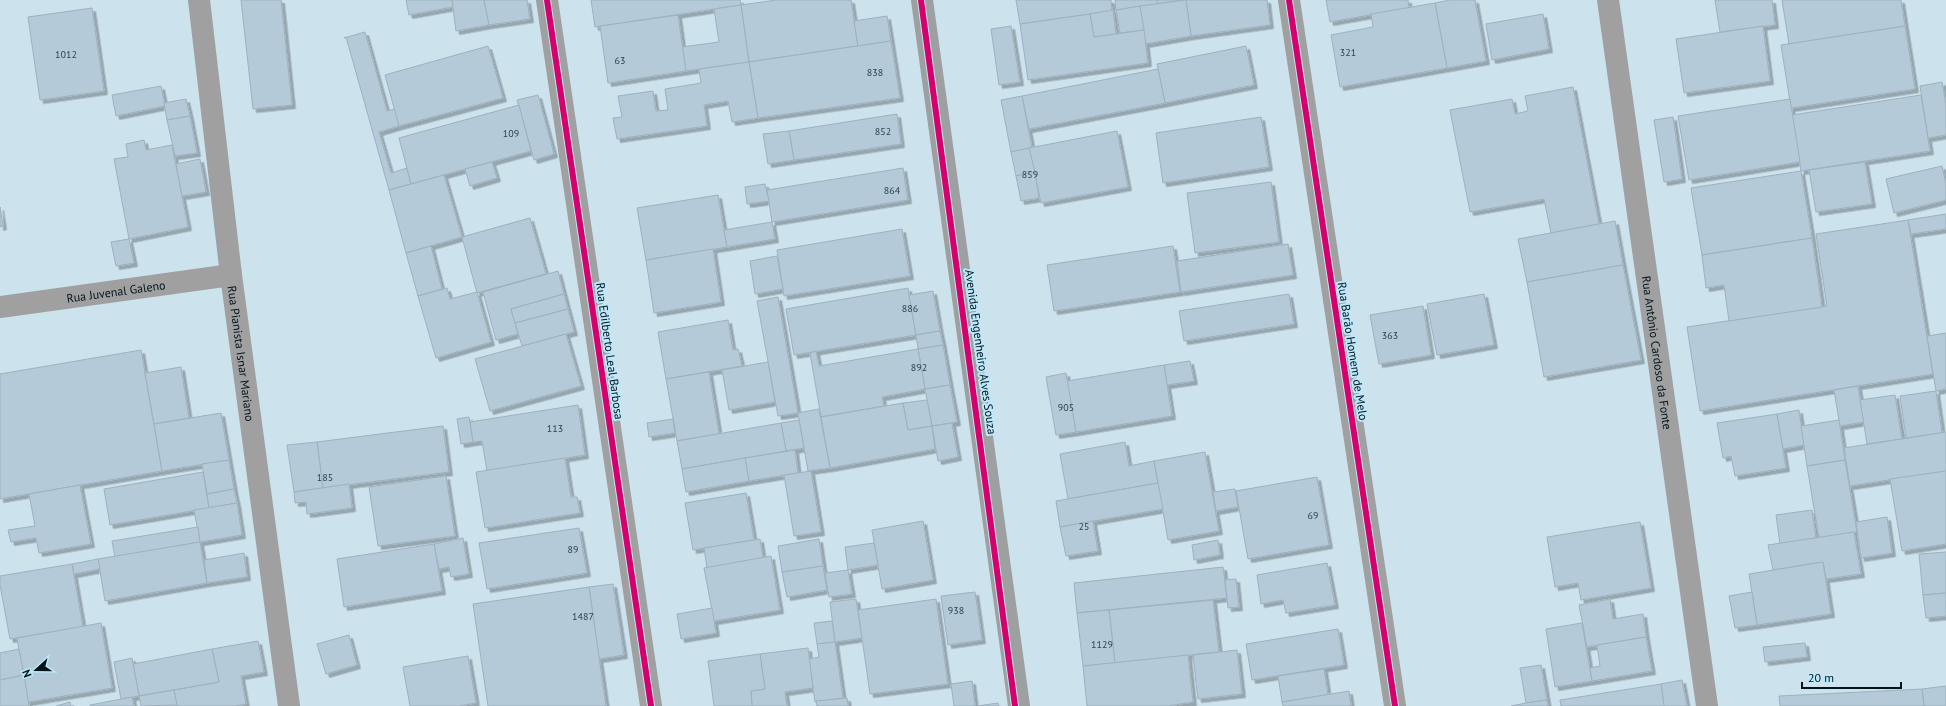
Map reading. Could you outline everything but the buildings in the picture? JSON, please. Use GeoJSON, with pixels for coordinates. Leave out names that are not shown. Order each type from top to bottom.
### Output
{"type":"FeatureCollection","features":[{"type":"Feature","properties":{"kind":"main road","name":"Avenida Engenheiro Alves Souza"},"geometry":{"type":"LineString","coordinates":[[922,0],[1019,706]]}},
{"type":"Feature","properties":{"kind":"street","name":"Rua Pianista Isnar Mariano"},"geometry":{"type":"LineString","coordinates":[[199,0],[231,275],[289,706]]}},
{"type":"Feature","properties":{"kind":"street","name":"Rua Edilberto Leal Barbosa"},"geometry":{"type":"LineString","coordinates":[[547,0],[651,706]]}},
{"type":"Feature","properties":{"kind":"street","name":"Rua Barão Homem de Melo"},"geometry":{"type":"LineString","coordinates":[[1289,0],[1395,706]]}},
{"type":"Feature","properties":{"kind":"street","name":"Rua Antônio Cardoso da Fonte"},"geometry":{"type":"LineString","coordinates":[[1608,0],[1707,706]]}},
{"type":"Feature","properties":{"kind":"street","name":"Rua Juvenal Galeno"},"geometry":{"type":"LineString","coordinates":[[0,307],[231,275]]}},
{"type":"Feature","properties":{"kind":"cycle path"},"geometry":{"type":"LineString","coordinates":[[547,0],[651,706]]}},
{"type":"Feature","properties":{"kind":"cycle path"},"geometry":{"type":"LineString","coordinates":[[921,0],[1015,706]]}},
{"type":"Feature","properties":{"kind":"cycle path"},"geometry":{"type":"LineString","coordinates":[[1289,0],[1395,706]]}}]}
